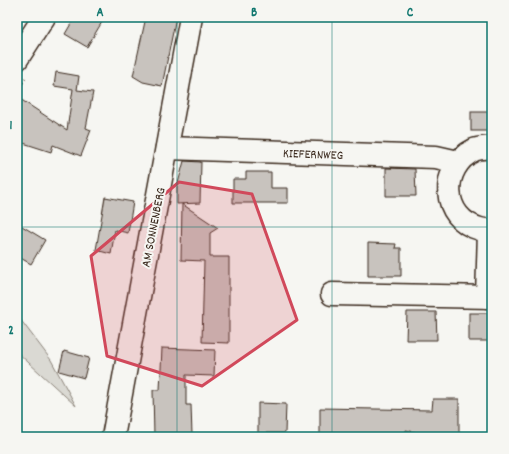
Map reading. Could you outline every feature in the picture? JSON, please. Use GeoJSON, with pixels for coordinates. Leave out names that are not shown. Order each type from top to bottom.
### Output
{"type":"FeatureCollection","features":[{"type":"Feature","properties":{"kind":"street"},"geometry":{"type":"LineString","coordinates":[[17,59],[44,17]]}},
{"type":"Feature","properties":{"kind":"street","name":"AM SONNENBERG"},"geometry":{"type":"LineString","coordinates":[[113,437],[191,17]]}},
{"type":"Feature","properties":{"kind":"street","name":"KIEFERNWEG"},"geometry":{"type":"LineString","coordinates":[[167,148],[436,157],[458,162]]}},
{"type":"Feature","properties":{"kind":"street"},"geometry":{"type":"LineString","coordinates":[[332,294],[489,297],[491,231],[472,227],[458,216],[450,202],[450,177],[458,162],[474,150],[492,148]]}},
{"type":"Feature","properties":{"kind":"highlighted area"},"geometry":{"type":"Polygon","coordinates":[[[179,182],[252,194],[297,320],[202,386],[107,356],[91,256],[179,182]]]}},
{"type":"Feature","properties":{"kind":"shaded area"},"geometry":{"type":"Polygon","coordinates":[[[17,315],[51,360],[76,406],[17,352],[17,315]]]}},
{"type":"Feature","properties":{"kind":"building"},"geometry":{"type":"Polygon","coordinates":[[[75,17],[105,17],[87,47],[65,34],[75,17]]]}},
{"type":"Feature","properties":{"kind":"building"},"geometry":{"type":"Polygon","coordinates":[[[146,17],[176,17],[162,86],[143,82],[133,76],[146,17]]]}},
{"type":"Feature","properties":{"kind":"building"},"geometry":{"type":"Polygon","coordinates":[[[56,72],[79,76],[77,90],[93,92],[86,128],[91,130],[81,156],[53,145],[51,152],[17,141],[17,97],[67,130],[73,89],[54,86],[56,72]]]}},
{"type":"Feature","properties":{"kind":"building"},"geometry":{"type":"Polygon","coordinates":[[[471,112],[492,112],[492,131],[471,131],[471,112]]]}},
{"type":"Feature","properties":{"kind":"building"},"geometry":{"type":"Polygon","coordinates":[[[184,161],[201,162],[200,203],[177,204],[177,187],[184,161]]]}},
{"type":"Feature","properties":{"kind":"building"},"geometry":{"type":"Polygon","coordinates":[[[386,168],[415,169],[416,196],[386,196],[386,168]]]}},
{"type":"Feature","properties":{"kind":"building"},"geometry":{"type":"Polygon","coordinates":[[[246,172],[271,172],[271,188],[288,188],[288,203],[233,203],[233,179],[246,179],[246,172]]]}},
{"type":"Feature","properties":{"kind":"building"},"geometry":{"type":"Polygon","coordinates":[[[105,197],[133,202],[128,233],[115,230],[111,254],[96,250],[105,197]]]}},
{"type":"Feature","properties":{"kind":"building"},"geometry":{"type":"Polygon","coordinates":[[[182,204],[218,228],[210,233],[210,257],[229,257],[229,343],[202,342],[204,261],[181,260],[182,204]]]}},
{"type":"Feature","properties":{"kind":"building"},"geometry":{"type":"Polygon","coordinates":[[[17,223],[45,240],[31,264],[17,256],[17,223]]]}},
{"type":"Feature","properties":{"kind":"building"},"geometry":{"type":"Polygon","coordinates":[[[368,243],[396,244],[395,248],[401,248],[401,276],[368,276],[368,243]]]}},
{"type":"Feature","properties":{"kind":"building"},"geometry":{"type":"Polygon","coordinates":[[[407,312],[436,312],[437,340],[406,340],[407,312]]]}},
{"type":"Feature","properties":{"kind":"building"},"geometry":{"type":"Polygon","coordinates":[[[469,313],[492,313],[492,341],[469,341],[469,313]]]}},
{"type":"Feature","properties":{"kind":"building"},"geometry":{"type":"Polygon","coordinates":[[[162,348],[215,350],[214,376],[186,375],[186,405],[191,405],[192,435],[154,436],[153,390],[160,390],[162,348]]]}},
{"type":"Feature","properties":{"kind":"building"},"geometry":{"type":"Polygon","coordinates":[[[64,351],[89,358],[84,378],[59,371],[64,351]]]}},
{"type":"Feature","properties":{"kind":"building"},"geometry":{"type":"Polygon","coordinates":[[[433,399],[459,399],[459,436],[434,437],[406,430],[406,437],[320,437],[320,408],[432,410],[433,399]]]}},
{"type":"Feature","properties":{"kind":"building"},"geometry":{"type":"Polygon","coordinates":[[[258,403],[286,404],[285,433],[258,433],[258,403]]]}}]}
